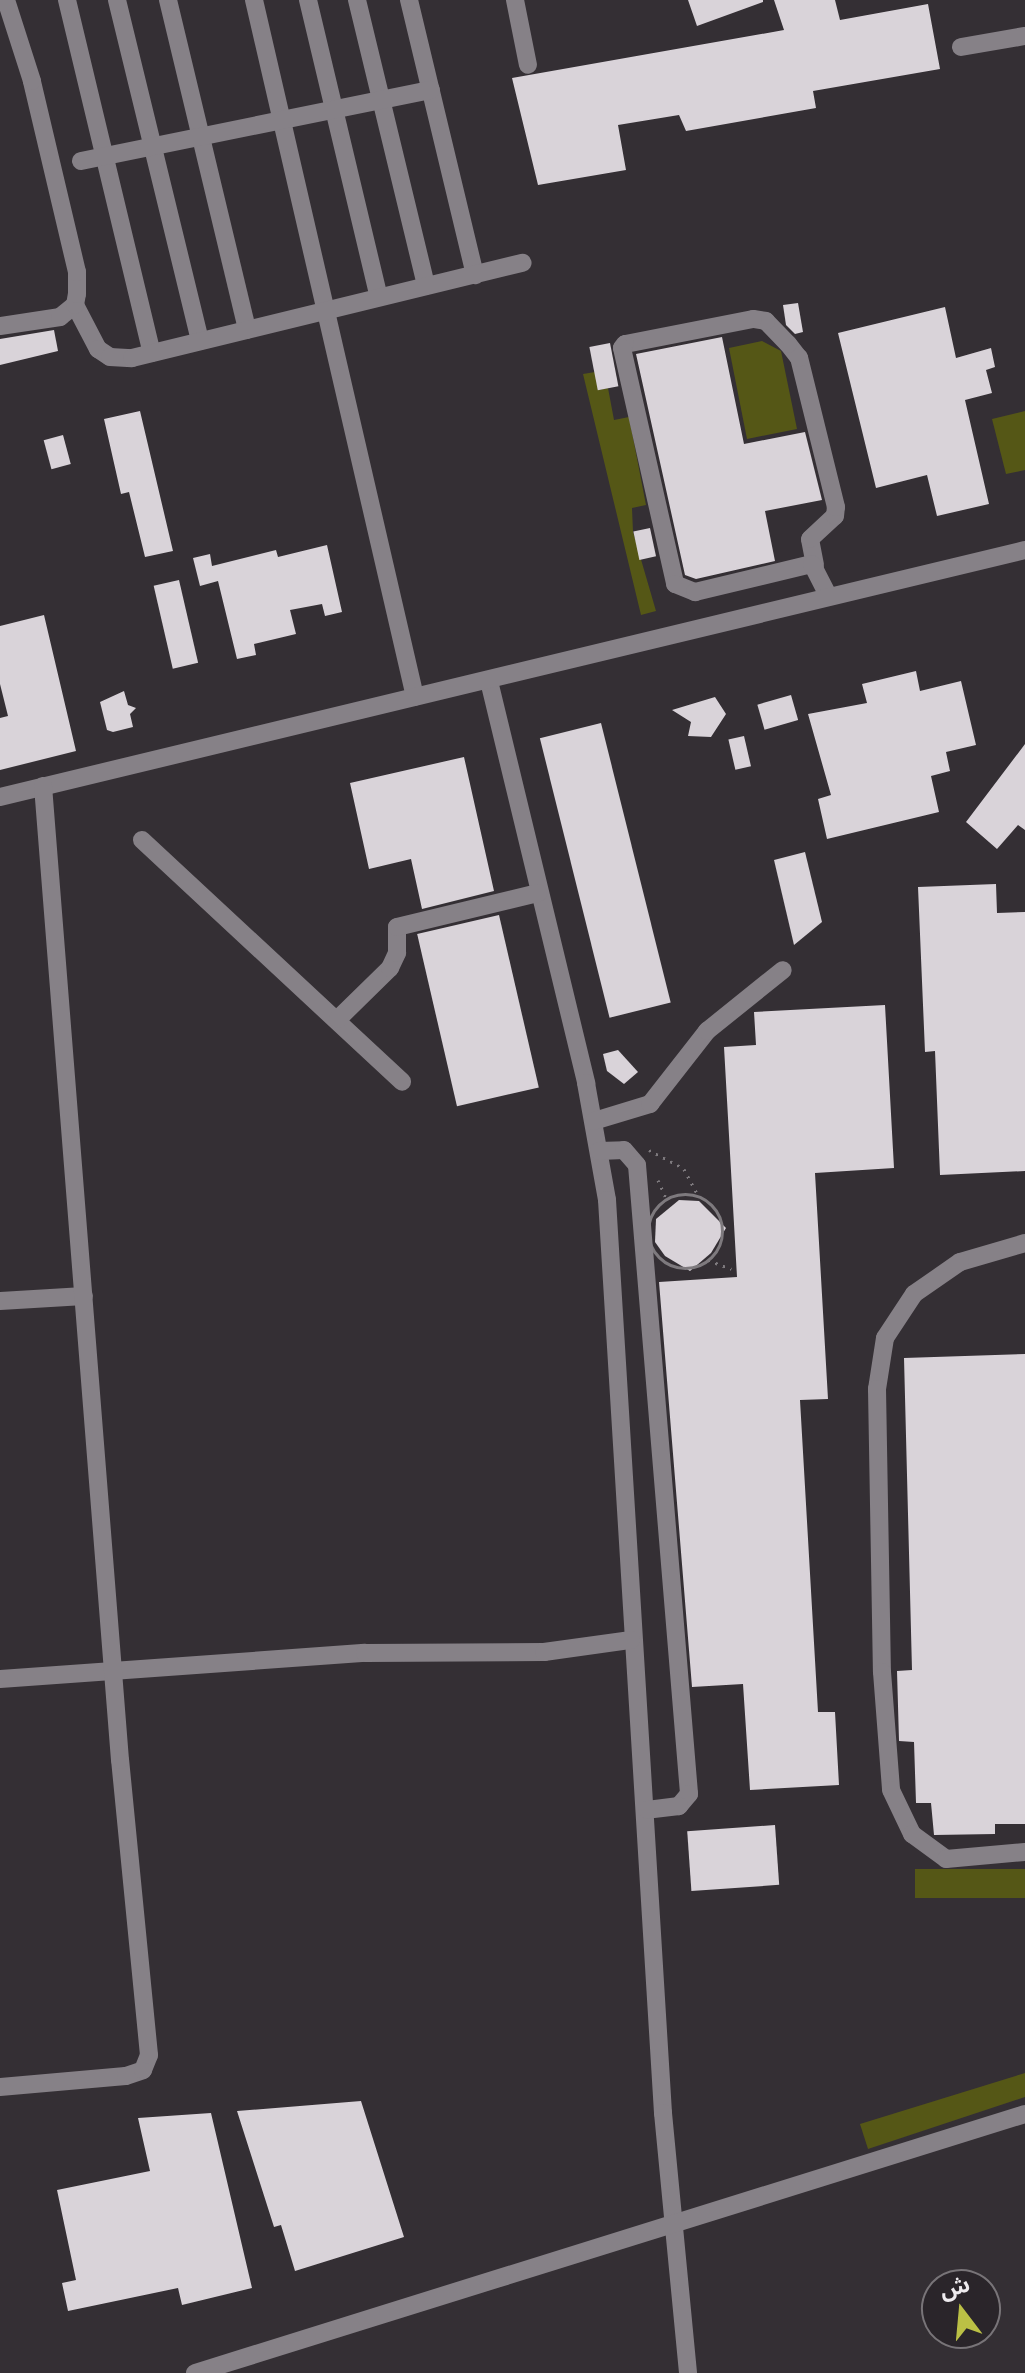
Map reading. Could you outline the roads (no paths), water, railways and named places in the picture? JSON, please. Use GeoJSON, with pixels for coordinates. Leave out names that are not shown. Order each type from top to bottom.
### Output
{"type":"FeatureCollection","features":[{"type":"Feature","properties":{"kind":"street"},"geometry":{"type":"LineString","coordinates":[[6,0],[24,49],[77,272],[75,305],[86,331],[110,357],[152,353],[523,263]]}},
{"type":"Feature","properties":{"kind":"street"},"geometry":{"type":"LineString","coordinates":[[67,0],[152,353]]}},
{"type":"Feature","properties":{"kind":"street"},"geometry":{"type":"LineString","coordinates":[[117,0],[200,341]]}},
{"type":"Feature","properties":{"kind":"street"},"geometry":{"type":"LineString","coordinates":[[168,0],[247,330]]}},
{"type":"Feature","properties":{"kind":"street"},"geometry":{"type":"LineString","coordinates":[[254,0],[415,697]]}},
{"type":"Feature","properties":{"kind":"street"},"geometry":{"type":"LineString","coordinates":[[308,0],[379,297]]}},
{"type":"Feature","properties":{"kind":"street"},"geometry":{"type":"LineString","coordinates":[[357,0],[426,286]]}},
{"type":"Feature","properties":{"kind":"street"},"geometry":{"type":"LineString","coordinates":[[409,0],[475,275]]}},
{"type":"Feature","properties":{"kind":"street"},"geometry":{"type":"LineString","coordinates":[[515,0],[528,65]]}},
{"type":"Feature","properties":{"kind":"street"},"geometry":{"type":"LineString","coordinates":[[961,47],[1025,36]]}},
{"type":"Feature","properties":{"kind":"street"},"geometry":{"type":"LineString","coordinates":[[81,161],[431,90]]}},
{"type":"Feature","properties":{"kind":"street"},"geometry":{"type":"LineString","coordinates":[[0,326],[60,317],[75,305]]}},
{"type":"Feature","properties":{"kind":"street"},"geometry":{"type":"LineString","coordinates":[[815,565],[695,592],[675,584],[622,348],[625,344],[753,319],[766,321],[788,344],[799,358],[836,507],[835,516],[810,539],[815,565],[828,595]]}},
{"type":"Feature","properties":{"kind":"street"},"geometry":{"type":"LineString","coordinates":[[0,797],[489,681],[828,595],[1025,550]]}},
{"type":"Feature","properties":{"kind":"street"},"geometry":{"type":"LineString","coordinates":[[489,681],[594,1121],[612,1252],[631,1640],[647,1810],[663,2113],[688,2373]]}},
{"type":"Feature","properties":{"kind":"street"},"geometry":{"type":"LineString","coordinates":[[0,2087],[126,2076],[143,2070],[149,2055],[43,786]]}},
{"type":"Feature","properties":{"kind":"street"},"geometry":{"type":"LineString","coordinates":[[142,840],[338,1019],[402,1082]]}},
{"type":"Feature","properties":{"kind":"street"},"geometry":{"type":"LineString","coordinates":[[338,1019],[390,968],[397,953],[397,927],[538,893]]}},
{"type":"Feature","properties":{"kind":"street"},"geometry":{"type":"LineString","coordinates":[[594,1121],[650,1104],[707,1031],[783,970]]}},
{"type":"Feature","properties":{"kind":"street"},"geometry":{"type":"LineString","coordinates":[[599,1151],[629,1152],[637,1165],[689,1794],[679,1806],[647,1810]]}},
{"type":"Feature","properties":{"kind":"street"},"geometry":{"type":"LineString","coordinates":[[1025,1243],[960,1262],[914,1294],[885,1338],[877,1389],[882,1672],[891,1790],[912,1834],[946,1859],[1025,1852]]}},
{"type":"Feature","properties":{"kind":"street"},"geometry":{"type":"LineString","coordinates":[[0,1301],[84,1296]]}},
{"type":"Feature","properties":{"kind":"street"},"geometry":{"type":"LineString","coordinates":[[0,1679],[115,1674],[365,1653],[544,1652],[631,1640]]}},
{"type":"Feature","properties":{"kind":"street"},"geometry":{"type":"LineString","coordinates":[[195,2373],[675,2226],[1025,2114]]}}]}
